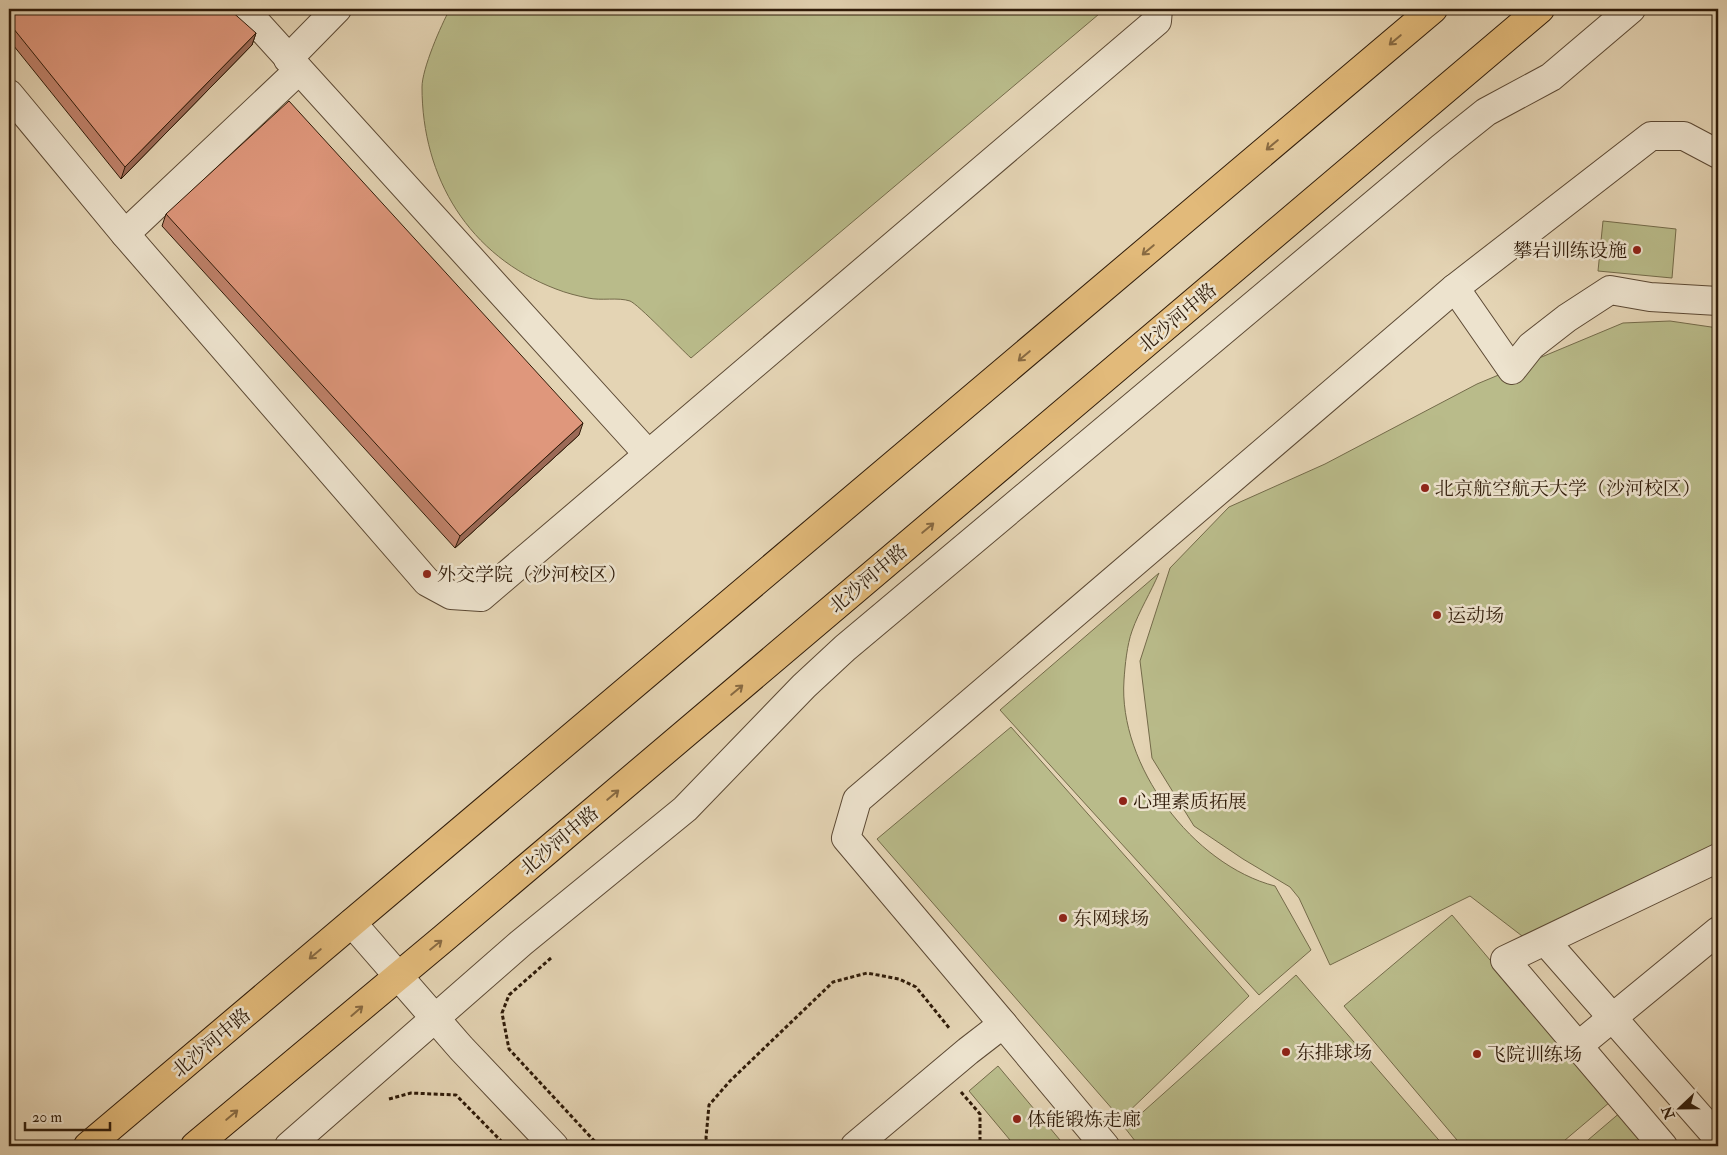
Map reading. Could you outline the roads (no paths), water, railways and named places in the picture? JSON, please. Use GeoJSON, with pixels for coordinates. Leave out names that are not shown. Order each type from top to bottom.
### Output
{"type":"FeatureCollection","features":[{"type":"Feature","properties":{"kind":"main road","name":"北沙河中路"},"geometry":{"type":"LineString","coordinates":[[88,1146],[1433,9]]}},
{"type":"Feature","properties":{"kind":"main road","name":"北沙河中路"},"geometry":{"type":"LineString","coordinates":[[195,1146],[1540,9]]}},
{"type":"Feature","properties":{"kind":"street"},"geometry":{"type":"LineString","coordinates":[[244,9],[648,454]]}},
{"type":"Feature","properties":{"kind":"street"},"geometry":{"type":"LineString","coordinates":[[125,234],[294,65],[337,9]]}},
{"type":"Feature","properties":{"kind":"street"},"geometry":{"type":"LineString","coordinates":[[9,94],[125,234],[427,582],[450,595],[481,597],[1157,21],[1158,9]]}},
{"type":"Feature","properties":{"kind":"street"},"geometry":{"type":"LineString","coordinates":[[289,1146],[521,943],[685,810],[804,686],[844,648],[1441,148],[1486,112],[1551,76],[1631,9]]}},
{"type":"Feature","properties":{"kind":"street"},"geometry":{"type":"LineString","coordinates":[[1105,1146],[846,838],[857,800],[1455,288],[1651,136],[1684,136],[1718,154]]}},
{"type":"Feature","properties":{"kind":"street"},"geometry":{"type":"LineString","coordinates":[[1455,288],[1512,370],[1531,346],[1567,318],[1610,290],[1650,297],[1718,301]]}},
{"type":"Feature","properties":{"kind":"street"},"geometry":{"type":"LineString","coordinates":[[1663,1146],[1505,960],[1718,858]]}},
{"type":"Feature","properties":{"kind":"street"},"geometry":{"type":"LineString","coordinates":[[352,923],[434,1018],[554,1146]]}},
{"type":"Feature","properties":{"kind":"street"},"geometry":{"type":"LineString","coordinates":[[1578,1046],[1614,1019],[1718,931]]}},
{"type":"Feature","properties":{"kind":"street"},"geometry":{"type":"LineString","coordinates":[[1546,942],[1718,1138]]}},
{"type":"Feature","properties":{"kind":"street"},"geometry":{"type":"LineString","coordinates":[[855,1146],[1003,1024]]}},
{"type":"Feature","properties":{"kind":"place","name":"攀岩训练设施"},"geometry":{"type":"Point","coordinates":[1637,250]}},
{"type":"Feature","properties":{"kind":"place","name":"北京航空航天大学（沙河校区）"},"geometry":{"type":"Point","coordinates":[1425,488]}},
{"type":"Feature","properties":{"kind":"place","name":"外交学院（沙河校区）"},"geometry":{"type":"Point","coordinates":[427,574]}},
{"type":"Feature","properties":{"kind":"place","name":"运动场"},"geometry":{"type":"Point","coordinates":[1437,615]}},
{"type":"Feature","properties":{"kind":"place","name":"心理素质拓展"},"geometry":{"type":"Point","coordinates":[1123,801]}},
{"type":"Feature","properties":{"kind":"place","name":"东网球场"},"geometry":{"type":"Point","coordinates":[1063,918]}},
{"type":"Feature","properties":{"kind":"place","name":"东排球场"},"geometry":{"type":"Point","coordinates":[1286,1052]}},
{"type":"Feature","properties":{"kind":"place","name":"飞院训练场"},"geometry":{"type":"Point","coordinates":[1477,1054]}},
{"type":"Feature","properties":{"kind":"place","name":"体能锻炼走廊"},"geometry":{"type":"Point","coordinates":[1017,1119]}}]}
